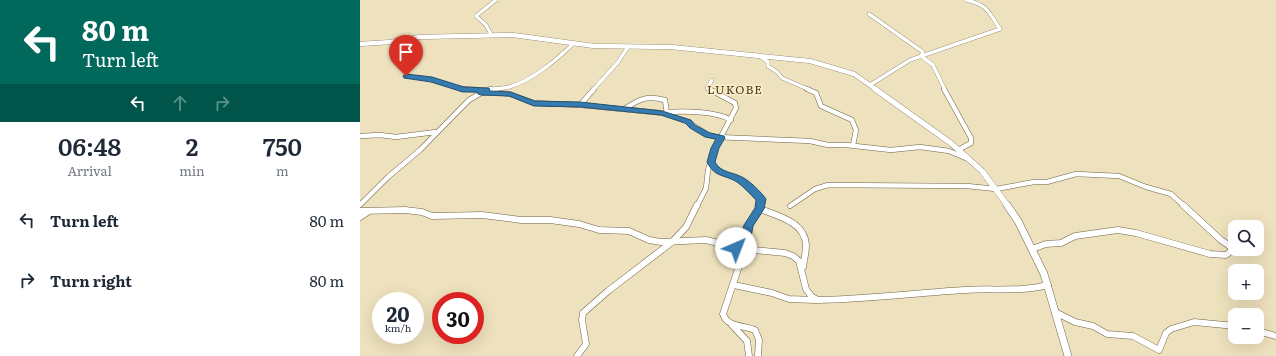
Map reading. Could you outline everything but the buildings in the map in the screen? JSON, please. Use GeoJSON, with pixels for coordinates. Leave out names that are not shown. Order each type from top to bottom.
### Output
{"type":"FeatureCollection","features":[{"type":"Feature","properties":{"kind":"street"},"geometry":{"type":"LineString","coordinates":[[491,34],[486,25],[476,16],[496,0]]}},
{"type":"Feature","properties":{"kind":"street"},"geometry":{"type":"LineString","coordinates":[[870,85],[906,62],[1000,29],[982,4],[966,0]]}},
{"type":"Feature","properties":{"kind":"street"},"geometry":{"type":"LineString","coordinates":[[869,14],[916,46],[923,52],[922,56],[934,66],[943,87],[969,133],[970,144],[958,150]]}},
{"type":"Feature","properties":{"kind":"street"},"geometry":{"type":"LineString","coordinates":[[360,44],[391,42],[420,37],[491,34],[534,36],[573,44],[628,47],[670,47],[760,56],[818,63],[854,74],[946,139],[982,171],[996,189],[1018,221],[1048,285],[1068,356]]}},
{"type":"Feature","properties":{"kind":"street"},"geometry":{"type":"LineString","coordinates":[[391,42],[398,45],[393,58],[405,67],[406,76],[432,80],[463,90],[507,88],[525,80],[564,54],[573,44]]}},
{"type":"Feature","properties":{"kind":"street"},"geometry":{"type":"LineString","coordinates":[[580,104],[618,62],[628,47]]}},
{"type":"Feature","properties":{"kind":"street"},"geometry":{"type":"LineString","coordinates":[[760,56],[768,62],[768,66],[777,72],[782,78],[816,93],[818,102],[821,106],[850,118],[856,130],[853,145]]}},
{"type":"Feature","properties":{"kind":"street"},"geometry":{"type":"LineString","coordinates":[[577,356],[586,344],[586,336],[581,322],[583,313],[608,291],[672,242],[689,222],[706,188],[706,177],[715,148],[731,120],[736,105],[732,101],[707,88],[712,80]]}},
{"type":"Feature","properties":{"kind":"street"},"geometry":{"type":"LineString","coordinates":[[360,205],[399,166],[420,150],[469,100],[486,90]]}},
{"type":"Feature","properties":{"kind":"street"},"geometry":{"type":"LineString","coordinates":[[481,93],[510,94],[534,103],[580,104],[667,113],[684,111],[725,116],[731,120]]}},
{"type":"Feature","properties":{"kind":"street"},"geometry":{"type":"LineString","coordinates":[[624,109],[640,98],[645,97],[664,100],[667,113]]}},
{"type":"Feature","properties":{"kind":"street"},"geometry":{"type":"LineString","coordinates":[[667,113],[688,122],[708,135],[721,138],[760,138],[792,141],[806,140],[828,145],[853,145],[891,150],[915,147],[946,150],[971,161]]}},
{"type":"Feature","properties":{"kind":"street"},"geometry":{"type":"LineString","coordinates":[[360,136],[380,135],[396,137],[436,132]]}},
{"type":"Feature","properties":{"kind":"street"},"geometry":{"type":"LineString","coordinates":[[711,162],[714,168],[740,180],[761,199],[760,209],[749,225],[734,285],[724,314],[725,320],[732,325],[747,341],[749,356]]}},
{"type":"Feature","properties":{"kind":"street"},"geometry":{"type":"LineString","coordinates":[[790,206],[819,187],[834,184],[967,186],[996,189],[1034,182],[1047,182],[1076,174],[1119,176],[1146,187],[1171,194],[1223,242],[1228,244]]}},
{"type":"Feature","properties":{"kind":"street"},"geometry":{"type":"LineString","coordinates":[[760,209],[792,223],[803,232],[806,246],[802,270]]}},
{"type":"Feature","properties":{"kind":"street"},"geometry":{"type":"LineString","coordinates":[[360,217],[369,210]]}},
{"type":"Feature","properties":{"kind":"street"},"geometry":{"type":"LineString","coordinates":[[360,211],[405,210],[422,212],[432,216],[482,215],[521,220],[550,220],[579,224],[594,230],[629,231],[649,240],[672,242],[706,240],[743,249],[790,254],[799,261],[806,289],[816,300]]}},
{"type":"Feature","properties":{"kind":"street"},"geometry":{"type":"LineString","coordinates":[[1032,249],[1043,244],[1061,243],[1075,236],[1118,230],[1136,233],[1210,254],[1226,255],[1228,253]]}},
{"type":"Feature","properties":{"kind":"street"},"geometry":{"type":"LineString","coordinates":[[734,285],[772,293],[789,299],[816,300],[907,296],[965,290],[1029,289],[1048,285]]}},
{"type":"Feature","properties":{"kind":"street"},"geometry":{"type":"LineString","coordinates":[[1055,312],[1075,322],[1093,326],[1107,334],[1133,336],[1160,350],[1166,333],[1171,329],[1197,322],[1211,325],[1228,326]]}},
{"type":"Feature","properties":{"kind":"street"},"geometry":{"type":"LineString","coordinates":[[732,325],[753,328],[759,340],[758,356]]}},
{"type":"Feature","properties":{"kind":"street"},"geometry":{"type":"LineString","coordinates":[[1264,333],[1276,336]]}},
{"type":"Feature","properties":{"kind":"district","name":"LUKOBE"},"geometry":{"type":"Point","coordinates":[735,90]}},
{"type":"Feature","properties":{"kind":"route"},"geometry":{"type":"LineString","coordinates":[[406,76],[410,78],[432,80],[463,90],[486,90],[481,93],[491,92],[510,94],[534,103],[580,104],[632,111],[662,113],[688,122],[708,135],[721,138],[713,153],[711,162],[714,168],[724,174],[740,180],[761,199],[760,209],[749,225],[743,249],[736,248]]}}]}
